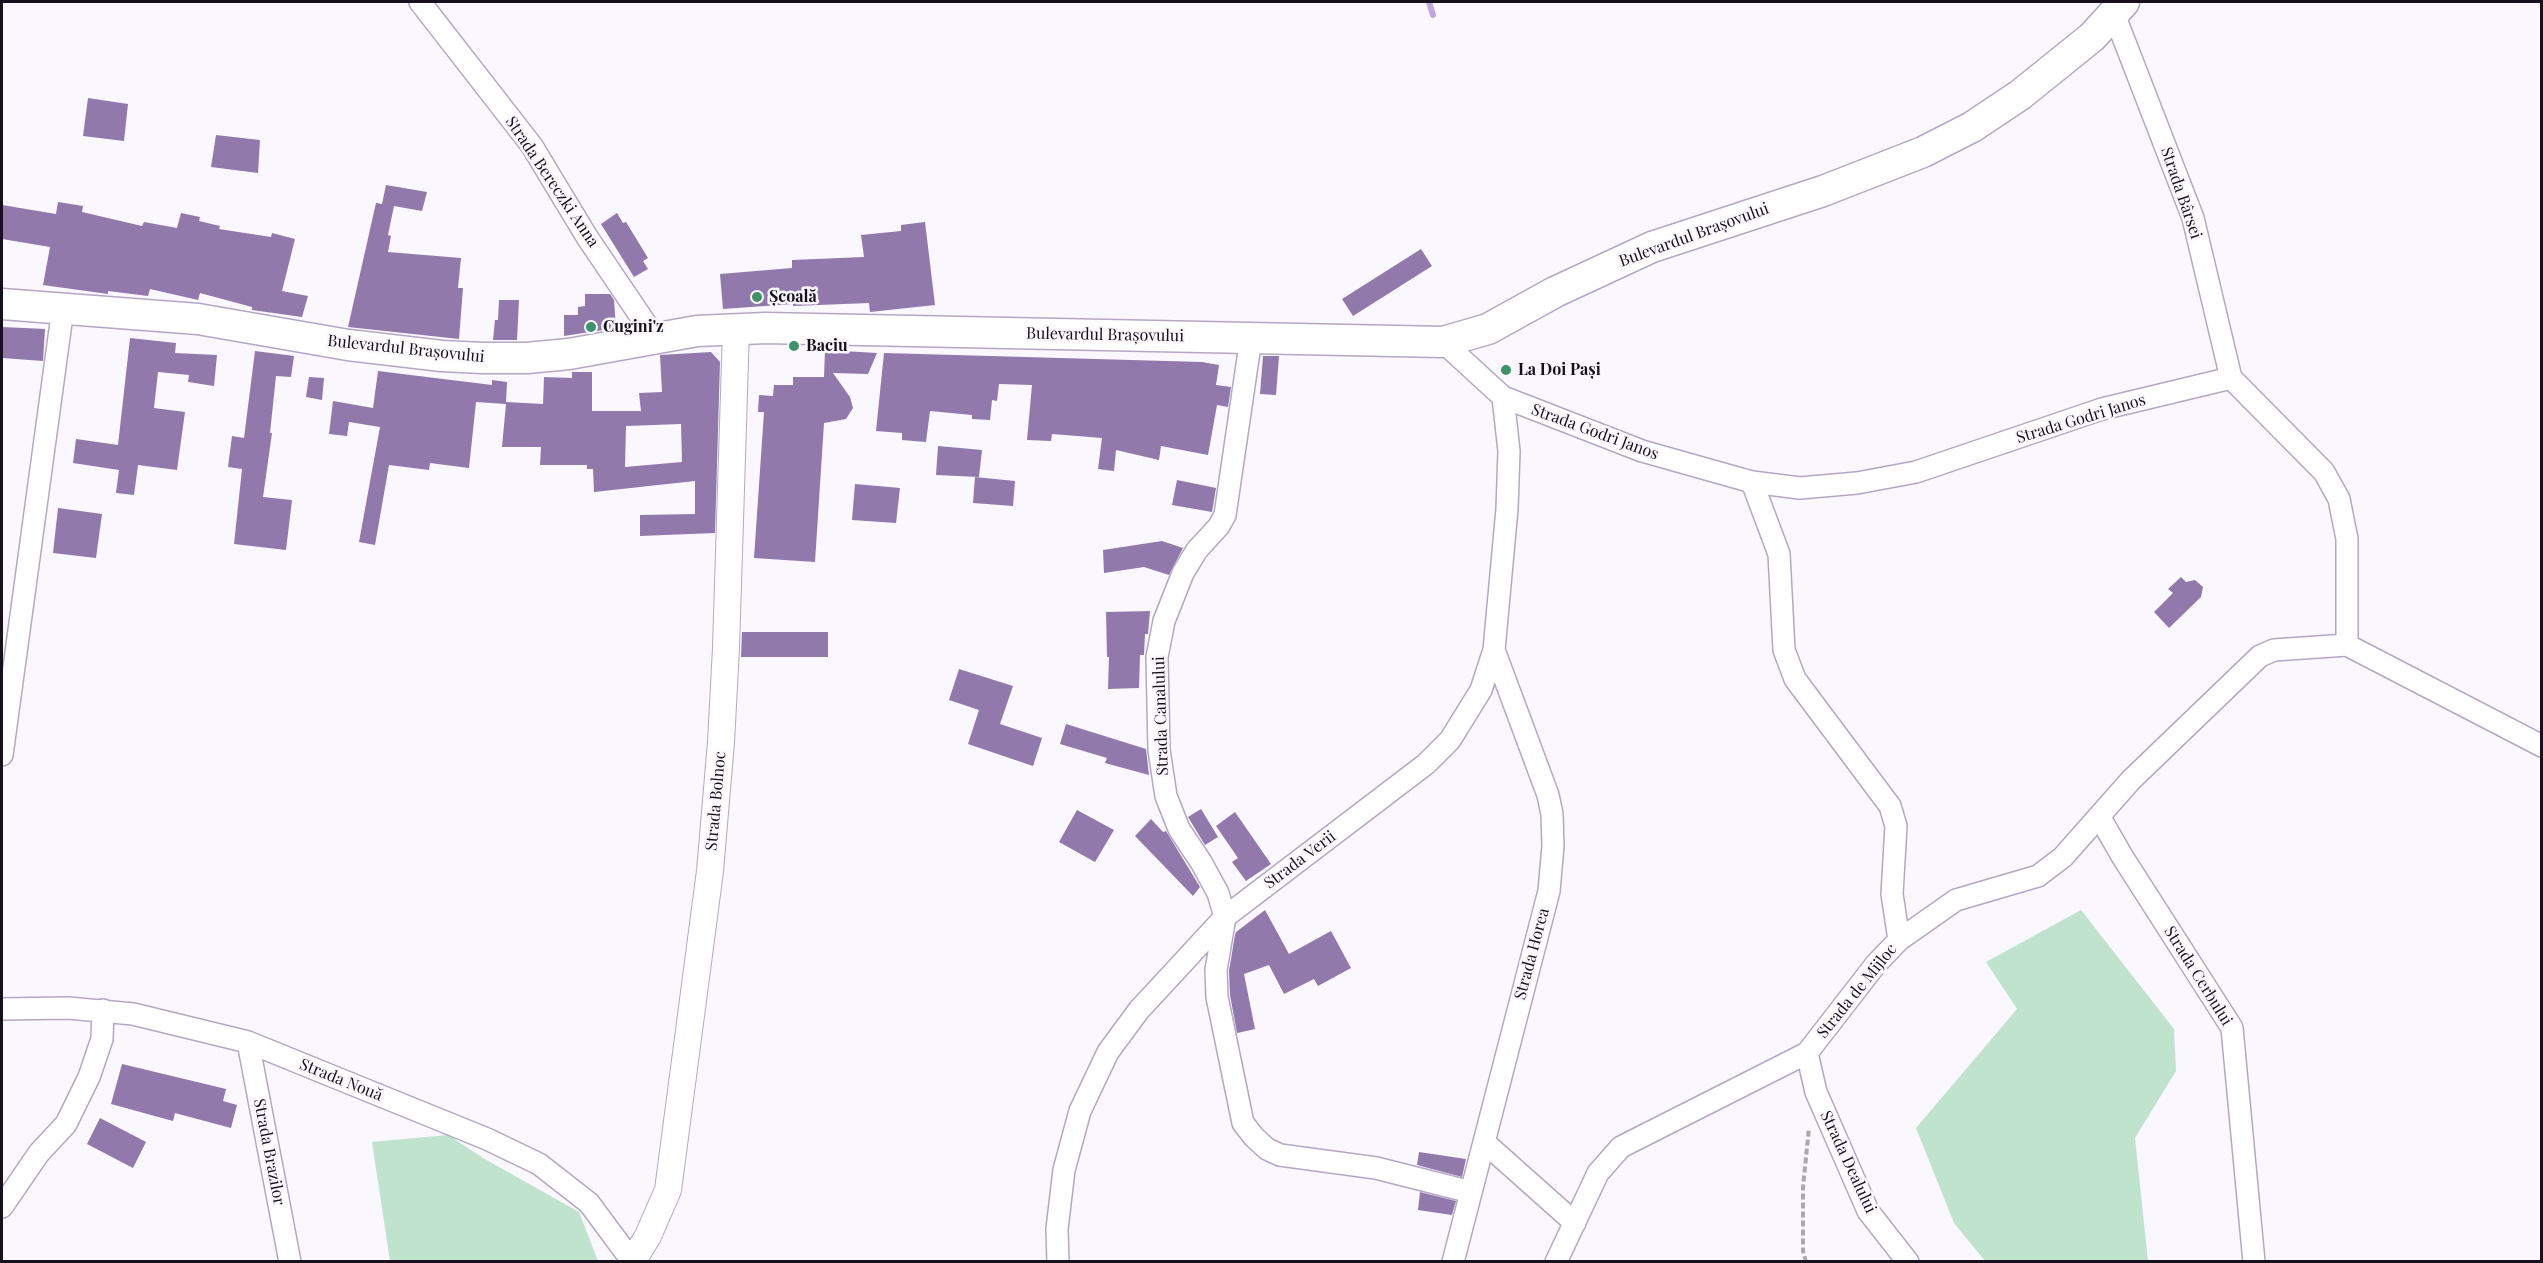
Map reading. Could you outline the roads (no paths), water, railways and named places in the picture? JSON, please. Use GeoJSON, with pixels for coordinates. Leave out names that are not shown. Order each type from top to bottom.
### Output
{"type":"FeatureCollection","features":[{"type":"Feature","properties":{"kind":"main road","name":"Bulevardul Brașovului"},"geometry":{"type":"LineString","coordinates":[[2,304],[198,320],[348,345],[472,358],[527,358],[569,354],[697,331],[736,329],[1443,342],[1488,329],[1598,271],[1652,247],[1833,187],[1923,152],[1972,127],[2020,95],[2091,37],[2119,8]]}},
{"type":"Feature","properties":{"kind":"street","name":"Strada Bereczki Anna"},"geometry":{"type":"LineString","coordinates":[[420,2],[532,146],[587,237],[656,339]]}},
{"type":"Feature","properties":{"kind":"street","name":"Strada Bârsei"},"geometry":{"type":"LineString","coordinates":[[2119,8],[2193,218],[2231,378]]}},
{"type":"Feature","properties":{"kind":"street"},"geometry":{"type":"LineString","coordinates":[[2,755],[63,308]]}},
{"type":"Feature","properties":{"kind":"street","name":"Strada Bolnoc"},"geometry":{"type":"LineString","coordinates":[[632,1261],[648,1236],[668,1190],[710,871],[722,742],[736,329]]}},
{"type":"Feature","properties":{"kind":"street","name":"Strada Canalului"},"geometry":{"type":"LineString","coordinates":[[1225,917],[1218,893],[1179,829],[1166,796],[1159,750],[1157,657],[1164,621],[1183,573],[1197,550],[1219,526],[1225,515],[1251,338]]}},
{"type":"Feature","properties":{"kind":"street","name":"Strada Godri Janos"},"geometry":{"type":"LineString","coordinates":[[1443,342],[1503,397],[1642,451],[1752,482],[1800,488],[1857,483],[1916,472],[2102,409],[2231,378]]}},
{"type":"Feature","properties":{"kind":"street"},"geometry":{"type":"LineString","coordinates":[[2231,378],[2324,472],[2339,499],[2347,539],[2347,645]]}},
{"type":"Feature","properties":{"kind":"street","name":"Strada Verii"},"geometry":{"type":"LineString","coordinates":[[1225,917],[1426,764],[1450,740],[1481,690],[1494,650],[1507,509],[1509,451],[1503,397]]}},
{"type":"Feature","properties":{"kind":"street","name":"Strada de Mijloc"},"geometry":{"type":"LineString","coordinates":[[1556,1262],[1598,1173],[1621,1147],[1807,1053],[1876,964],[1899,940],[1892,894],[1896,826],[1890,806],[1795,679],[1784,650],[1779,554],[1752,482]]}},
{"type":"Feature","properties":{"kind":"street"},"geometry":{"type":"LineString","coordinates":[[1899,940],[1956,900],[2038,876],[2063,857],[2131,780],[2260,656],[2274,650],[2347,645],[2541,746]]}},
{"type":"Feature","properties":{"kind":"street","name":"Strada Horea"},"geometry":{"type":"LineString","coordinates":[[1453,1262],[1549,891],[1553,846],[1552,814],[1548,795],[1494,650]]}},
{"type":"Feature","properties":{"kind":"street","name":"Strada Cerbului"},"geometry":{"type":"LineString","coordinates":[[2099,816],[2232,1028],[2254,1262]]}},
{"type":"Feature","properties":{"kind":"street"},"geometry":{"type":"LineString","coordinates":[[1225,917],[1216,970],[1217,997],[1243,1123],[1254,1137],[1267,1149],[1280,1155],[1376,1168],[1471,1192]]}},
{"type":"Feature","properties":{"kind":"street"},"geometry":{"type":"LineString","coordinates":[[1058,1262],[1057,1229],[1064,1170],[1080,1111],[1108,1052],[1139,1010],[1225,917]]}},
{"type":"Feature","properties":{"kind":"street","name":"Strada Nouă"},"geometry":{"type":"LineString","coordinates":[[2,1009],[68,1008],[133,1014],[248,1042],[487,1139],[539,1164],[589,1203],[632,1261]]}},
{"type":"Feature","properties":{"kind":"street"},"geometry":{"type":"LineString","coordinates":[[2,1207],[39,1153],[66,1124],[89,1077],[102,1039],[103,1011]]}},
{"type":"Feature","properties":{"kind":"street","name":"Strada Brazilor"},"geometry":{"type":"LineString","coordinates":[[248,1042],[290,1262]]}},
{"type":"Feature","properties":{"kind":"street","name":"Strada Dealului"},"geometry":{"type":"LineString","coordinates":[[1807,1053],[1816,1092],[1868,1211],[1908,1262]]}},
{"type":"Feature","properties":{"kind":"street"},"geometry":{"type":"LineString","coordinates":[[1484,1142],[1575,1223]]}},
{"type":"Feature","properties":{"kind":"waterway"},"geometry":{"type":"LineString","coordinates":[[1429,2],[1433,15]]}},
{"type":"Feature","properties":{"kind":"place","name":"Școală"},"geometry":{"type":"Point","coordinates":[757,297]}},
{"type":"Feature","properties":{"kind":"place","name":"Cugini'z"},"geometry":{"type":"Point","coordinates":[591,327]}},
{"type":"Feature","properties":{"kind":"place","name":"Baciu"},"geometry":{"type":"Point","coordinates":[794,346]}},
{"type":"Feature","properties":{"kind":"place","name":"La Doi Pași"},"geometry":{"type":"Point","coordinates":[1506,370]}}]}
